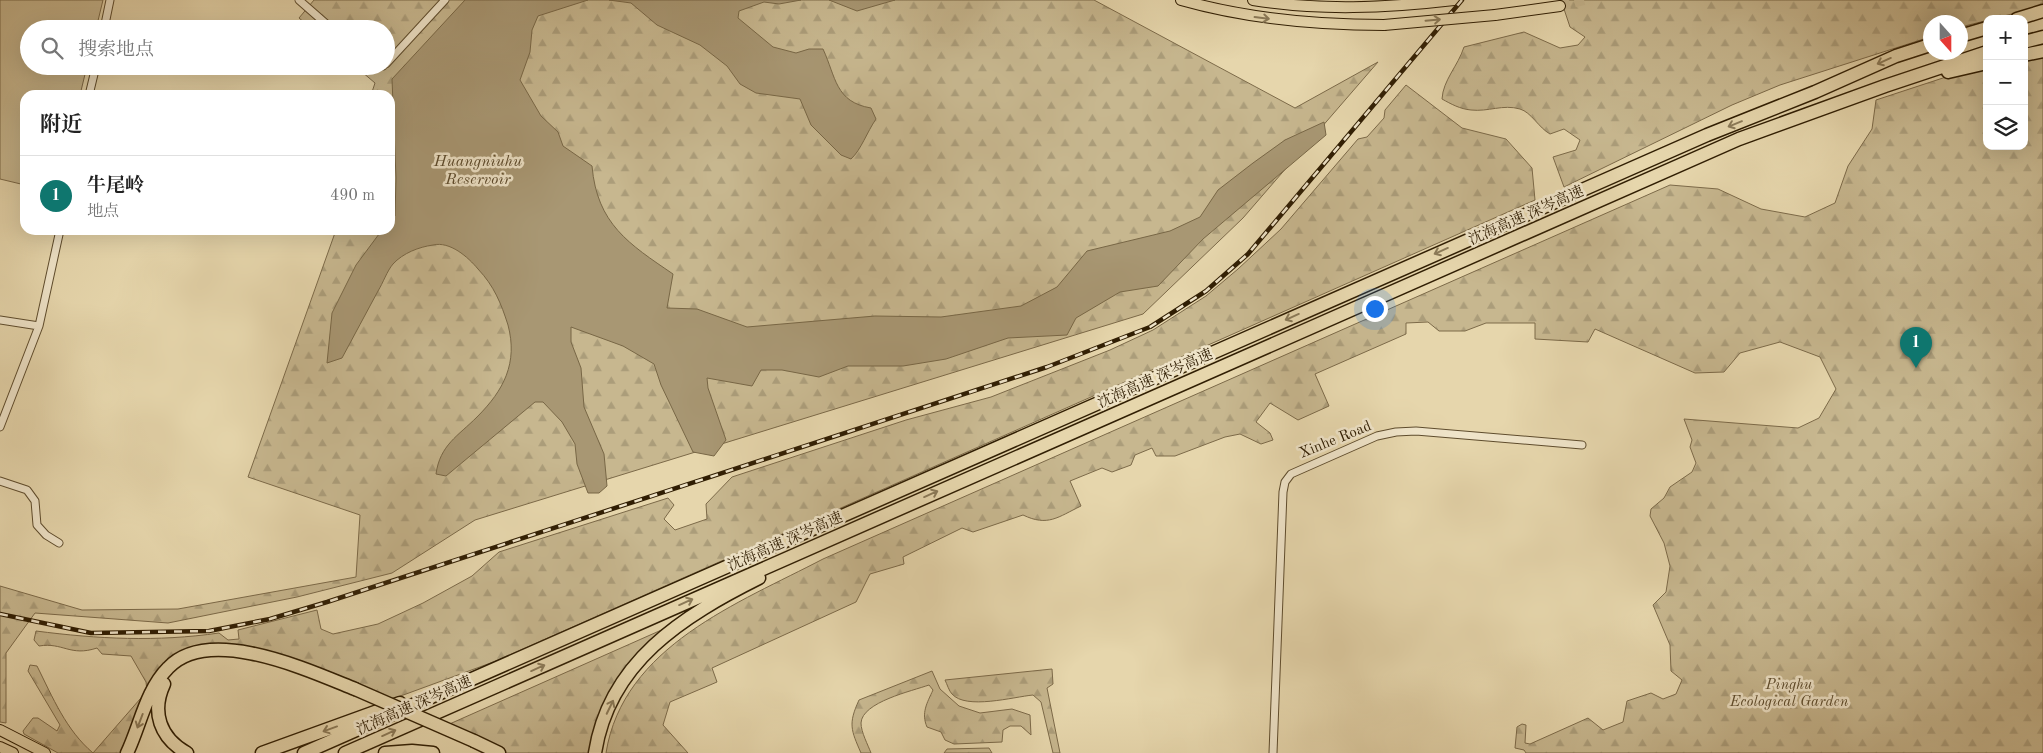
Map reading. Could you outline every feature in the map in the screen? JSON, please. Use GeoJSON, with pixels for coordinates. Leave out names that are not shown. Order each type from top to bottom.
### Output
{"type":"FeatureCollection","features":[{"type":"Feature","properties":{"kind":"highway"},"geometry":{"type":"LineString","coordinates":[[2028,16],[2043,11]]}},
{"type":"Feature","properties":{"kind":"highway"},"geometry":{"type":"LineString","coordinates":[[1968,34],[1983,29]]}},
{"type":"Feature","properties":{"kind":"highway"},"geometry":{"type":"LineString","coordinates":[[2028,41],[2043,37]]}},
{"type":"Feature","properties":{"kind":"highway","name":"沈海高速 深岑高速"},"geometry":{"type":"LineString","coordinates":[[540,650],[1707,135],[1815,92],[1896,56],[1923,47]]}},
{"type":"Feature","properties":{"kind":"highway"},"geometry":{"type":"LineString","coordinates":[[2028,54],[2043,51]]}},
{"type":"Feature","properties":{"kind":"highway","name":"沈海高速 深岑高速"},"geometry":{"type":"LineString","coordinates":[[345,753],[1739,139],[1885,86],[1983,53]]}},
{"type":"Feature","properties":{"kind":"highway"},"geometry":{"type":"LineString","coordinates":[[1885,86],[1983,64]]}},
{"type":"Feature","properties":{"kind":"highway"},"geometry":{"type":"LineString","coordinates":[[595,753],[601,725],[622,683],[662,637],[680,623],[750,583],[909,504]]}},
{"type":"Feature","properties":{"kind":"highway"},"geometry":{"type":"LineString","coordinates":[[126,753],[159,680],[175,661],[194,652],[223,650],[267,656],[470,743],[498,753]]}},
{"type":"Feature","properties":{"kind":"highway"},"geometry":{"type":"LineString","coordinates":[[262,753],[540,650]]}},
{"type":"Feature","properties":{"kind":"highway"},"geometry":{"type":"LineString","coordinates":[[304,753],[540,650]]}},
{"type":"Feature","properties":{"kind":"highway"},"geometry":{"type":"LineString","coordinates":[[187,753],[176,747],[162,730],[157,706],[164,683],[172,672],[186,662],[196,659],[223,657],[266,662],[352,691]]}},
{"type":"Feature","properties":{"kind":"highway"},"geometry":{"type":"LineString","coordinates":[[470,743],[483,753]]}},
{"type":"Feature","properties":{"kind":"highway"},"geometry":{"type":"LineString","coordinates":[[385,753],[412,751],[432,753]]}},
{"type":"Feature","properties":{"kind":"main road"},"geometry":{"type":"LineString","coordinates":[[1181,0],[1256,18],[1299,23],[1384,25],[1560,6]]}},
{"type":"Feature","properties":{"kind":"main road"},"geometry":{"type":"LineString","coordinates":[[1253,0],[1325,7],[1397,6],[1454,0]]}},
{"type":"Feature","properties":{"kind":"main road"},"geometry":{"type":"LineString","coordinates":[[0,730],[45,753]]}},
{"type":"Feature","properties":{"kind":"main road"},"geometry":{"type":"LineString","coordinates":[[0,747],[13,753]]}},
{"type":"Feature","properties":{"kind":"street"},"geometry":{"type":"LineString","coordinates":[[106,20],[110,0]]}},
{"type":"Feature","properties":{"kind":"street"},"geometry":{"type":"LineString","coordinates":[[299,0],[322,20]]}},
{"type":"Feature","properties":{"kind":"street"},"geometry":{"type":"LineString","coordinates":[[395,54],[445,0]]}},
{"type":"Feature","properties":{"kind":"street"},"geometry":{"type":"LineString","coordinates":[[91,90],[94,75]]}},
{"type":"Feature","properties":{"kind":"street"},"geometry":{"type":"LineString","coordinates":[[0,428],[39,326],[59,235]]}},
{"type":"Feature","properties":{"kind":"street"},"geometry":{"type":"LineString","coordinates":[[0,320],[39,326]]}},
{"type":"Feature","properties":{"kind":"street","name":"Xinhe Road"},"geometry":{"type":"LineString","coordinates":[[1273,753],[1283,492],[1285,482],[1291,474],[1367,440],[1396,432],[1416,431],[1582,445]]}},
{"type":"Feature","properties":{"kind":"street"},"geometry":{"type":"LineString","coordinates":[[0,481],[27,490],[35,501],[38,525],[46,535],[59,543]]}},
{"type":"Feature","properties":{"kind":"green space"},"geometry":{"type":"Polygon","coordinates":[[[0,0],[103,0],[98,20],[20,20],[20,75],[85,75],[81,90],[20,90],[20,184],[0,179],[0,0]]]}},
{"type":"Feature","properties":{"kind":"green space"},"geometry":{"type":"Polygon","coordinates":[[[314,0],[1094,0],[1295,108],[1378,62],[1243,218],[1143,314],[475,520],[392,573],[297,597],[168,623],[35,613],[6,653],[6,723],[0,722],[0,586],[82,610],[178,609],[356,577],[360,515],[248,477],[334,235],[395,235],[395,90],[373,90],[375,83],[366,75],[395,75],[395,20],[301,20],[299,18],[314,0]]]}},
{"type":"Feature","properties":{"kind":"green space"},"geometry":{"type":"Polygon","coordinates":[[[1561,0],[2043,0],[2043,6],[2008,15],[1983,15],[1983,21],[1968,25],[1968,15],[1923,15],[1923,39],[1780,85],[1732,105],[1564,187],[1553,157],[1576,150],[1580,140],[1564,129],[1550,134],[1528,113],[1520,109],[1508,107],[1471,110],[1442,99],[1445,86],[1464,47],[1524,32],[1560,48],[1578,45],[1585,37],[1570,27],[1561,0]]]}},
{"type":"Feature","properties":{"kind":"green space","name":"Pinghu Ecological Garden"},"geometry":{"type":"Polygon","coordinates":[[[2043,56],[2043,753],[1526,753],[1524,750],[1515,748],[1517,727],[1522,724],[1526,725],[1525,743],[1530,744],[1588,718],[1603,730],[1623,722],[1627,701],[1651,693],[1663,699],[1676,694],[1682,680],[1671,671],[1670,645],[1653,605],[1666,592],[1670,566],[1664,543],[1650,516],[1651,509],[1664,498],[1670,487],[1692,472],[1696,463],[1690,447],[1692,440],[1684,419],[1798,428],[1819,418],[1836,389],[1820,357],[1780,342],[1740,353],[1724,372],[1695,373],[1595,329],[1588,342],[1535,339],[1535,323],[1486,323],[1465,331],[1439,331],[1428,322],[1406,323],[1406,334],[1315,374],[1329,406],[1298,420],[1270,403],[1256,422],[1270,433],[1273,440],[1261,444],[1240,434],[1225,437],[1175,456],[1156,456],[1152,448],[1135,455],[1131,465],[1112,472],[1102,468],[1070,481],[1081,506],[1059,517],[1039,520],[1023,515],[973,532],[962,528],[903,557],[904,564],[870,574],[856,602],[712,668],[717,682],[670,702],[663,725],[688,753],[606,753],[617,716],[635,684],[660,656],[689,632],[756,593],[823,559],[1670,185],[1718,189],[1761,209],[1805,217],[1835,203],[1848,166],[1872,129],[1876,100],[1952,75],[1983,68],[1983,150],[2028,150],[2028,58],[2043,56]]]}},
{"type":"Feature","properties":{"kind":"green space"},"geometry":{"type":"Polygon","coordinates":[[[1406,85],[1462,128],[1506,139],[1532,168],[1535,200],[496,661],[387,701],[236,649],[175,658],[128,753],[93,753],[147,691],[146,682],[131,656],[102,654],[97,648],[80,651],[47,645],[39,646],[34,640],[36,631],[128,638],[173,638],[219,633],[228,640],[239,639],[238,630],[317,610],[321,629],[333,634],[378,624],[423,603],[472,576],[499,552],[668,498],[674,505],[664,519],[675,530],[707,519],[706,504],[732,477],[906,420],[991,397],[1110,350],[1153,330],[1206,296],[1281,229],[1358,139],[1367,137],[1384,118],[1385,110],[1406,85]]]}},
{"type":"Feature","properties":{"kind":"green space"},"geometry":{"type":"Polygon","coordinates":[[[666,628],[629,668],[592,753],[504,753],[445,726],[666,628]]]}},
{"type":"Feature","properties":{"kind":"green space"},"geometry":{"type":"Polygon","coordinates":[[[30,665],[37,666],[68,724],[83,744],[93,753],[58,753],[24,734],[23,731],[33,718],[38,718],[57,731],[60,725],[28,671],[30,665]]]}},
{"type":"Feature","properties":{"kind":"green space"},"geometry":{"type":"Polygon","coordinates":[[[1052,669],[1053,684],[1047,688],[1060,753],[1053,753],[1041,702],[1033,695],[990,701],[968,701],[959,699],[952,694],[945,680],[1052,669]]]}},
{"type":"Feature","properties":{"kind":"green space"},"geometry":{"type":"Polygon","coordinates":[[[932,671],[940,689],[959,706],[980,713],[1012,709],[1030,715],[1031,735],[1021,726],[1010,726],[1003,730],[1002,742],[954,744],[945,740],[941,732],[927,727],[925,722],[925,708],[933,690],[929,685],[889,698],[870,709],[864,716],[861,727],[871,753],[861,753],[852,727],[853,715],[859,700],[932,671]]]}},
{"type":"Feature","properties":{"kind":"green space"},"geometry":{"type":"Polygon","coordinates":[[[989,748],[992,753],[944,753],[947,749],[989,748]]]}},
{"type":"Feature","properties":{"kind":"water","name":"Huangniuhu Reservoir"},"geometry":{"type":"Polygon","coordinates":[[[465,0],[588,0],[538,16],[532,30],[530,52],[520,80],[541,116],[558,132],[563,146],[592,166],[595,186],[608,218],[629,242],[673,274],[667,308],[697,309],[747,327],[875,316],[941,317],[1021,306],[1057,287],[1087,251],[1170,231],[1200,217],[1218,190],[1285,140],[1324,122],[1326,135],[1203,239],[1158,286],[1120,292],[1076,318],[1067,335],[1008,338],[946,359],[903,366],[848,366],[819,377],[782,370],[761,370],[752,386],[707,378],[708,388],[726,440],[714,456],[693,452],[661,385],[654,364],[623,346],[571,327],[571,342],[581,368],[584,407],[604,454],[607,486],[599,493],[588,493],[577,464],[575,444],[562,422],[543,402],[535,402],[446,476],[436,474],[441,456],[446,448],[495,397],[510,364],[511,352],[508,325],[493,288],[484,275],[469,260],[458,251],[446,245],[439,244],[417,249],[406,254],[393,264],[342,358],[327,363],[332,313],[356,265],[378,235],[395,235],[395,90],[392,90],[392,79],[465,0]]]}},
{"type":"Feature","properties":{"kind":"water"},"geometry":{"type":"Polygon","coordinates":[[[609,0],[801,0],[779,4],[764,2],[739,11],[738,18],[773,47],[796,53],[809,49],[823,49],[838,87],[843,94],[859,105],[871,108],[876,119],[858,151],[851,159],[841,155],[811,125],[800,99],[756,93],[740,84],[727,66],[700,45],[657,25],[631,3],[609,0]]]}},
{"type":"Feature","properties":{"kind":"water"},"geometry":{"type":"Polygon","coordinates":[[[829,0],[895,0],[857,11],[829,0]]]}},
{"type":"Feature","properties":{"kind":"tunnel"},"geometry":{"type":"LineString","coordinates":[[1560,6],[1584,0]]}},
{"type":"Feature","properties":{"kind":"railway"},"geometry":{"type":"LineString","coordinates":[[0,614],[91,633],[209,631],[270,619],[1047,367],[1150,327],[1206,291],[1248,254],[1462,0]]}},
{"type":"Feature","properties":{"kind":"place","name":"牛尾岭"},"geometry":{"type":"Point","coordinates":[1916,368]}}]}
